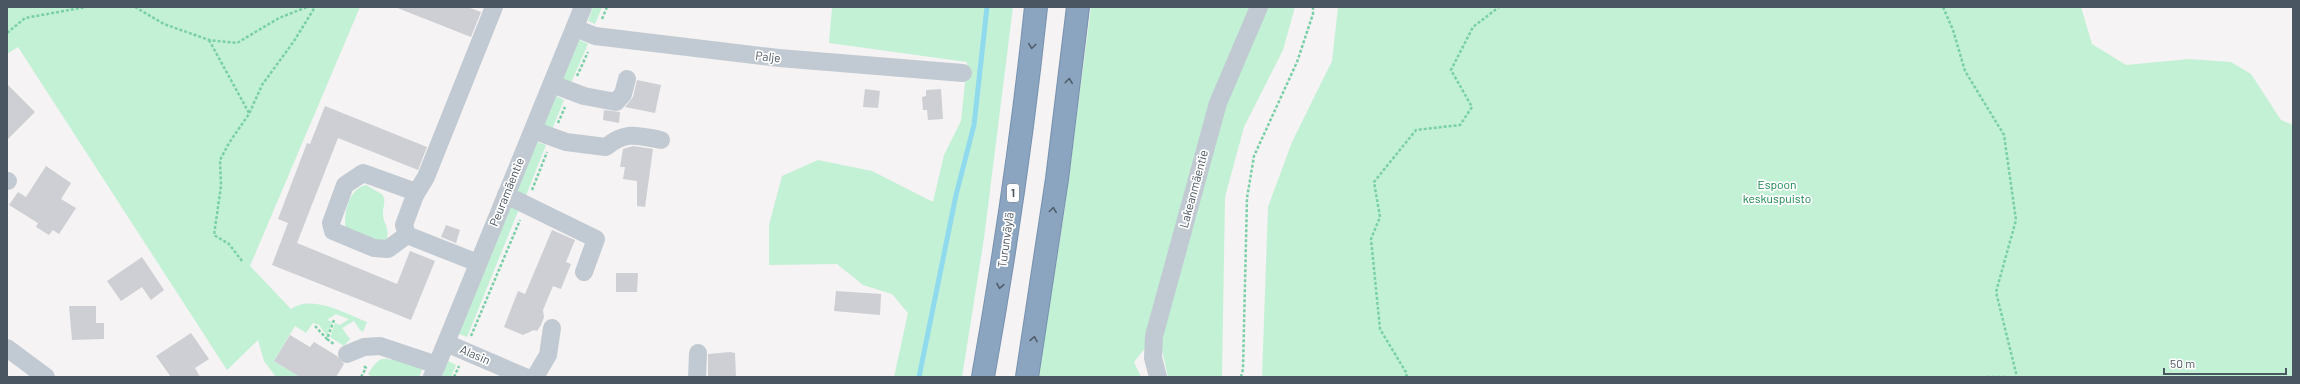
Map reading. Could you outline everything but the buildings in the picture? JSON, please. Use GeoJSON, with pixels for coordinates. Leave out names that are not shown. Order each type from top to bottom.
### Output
{"type":"FeatureCollection","features":[{"type":"Feature","properties":{"kind":"highway","name":"Turunväylä"},"geometry":{"type":"LineString","coordinates":[[983,377],[1000,282],[1017,168],[1036,7]]}},
{"type":"Feature","properties":{"kind":"highway"},"geometry":{"type":"LineString","coordinates":[[1027,377],[1057,179],[1078,7]]}},
{"type":"Feature","properties":{"kind":"street"},"geometry":{"type":"LineString","coordinates":[[407,235],[404,225],[416,195],[426,177],[494,7]]}},
{"type":"Feature","properties":{"kind":"street","name":"Peuramäentie"},"geometry":{"type":"LineString","coordinates":[[434,371],[583,7]]}},
{"type":"Feature","properties":{"kind":"street","name":"Lakeanmäentie"},"geometry":{"type":"LineString","coordinates":[[1158,377],[1153,358],[1154,336],[1215,110],[1259,7]]}},
{"type":"Feature","properties":{"kind":"street","name":"Palje"},"geometry":{"type":"LineString","coordinates":[[575,28],[595,36],[779,58],[963,73]]}},
{"type":"Feature","properties":{"kind":"street"},"geometry":{"type":"LineString","coordinates":[[552,84],[584,96],[616,102],[623,94],[627,79]]}},
{"type":"Feature","properties":{"kind":"street"},"geometry":{"type":"LineString","coordinates":[[533,130],[566,142],[606,147],[620,136],[629,135],[661,140]]}},
{"type":"Feature","properties":{"kind":"street"},"geometry":{"type":"LineString","coordinates":[[407,235],[388,249],[374,248],[333,231],[331,223],[346,185],[363,173],[412,191],[416,195]]}},
{"type":"Feature","properties":{"kind":"street"},"geometry":{"type":"LineString","coordinates":[[506,195],[596,239],[584,272]]}},
{"type":"Feature","properties":{"kind":"street"},"geometry":{"type":"LineString","coordinates":[[407,235],[478,263]]}},
{"type":"Feature","properties":{"kind":"street"},"geometry":{"type":"LineString","coordinates":[[535,377],[548,355],[552,328]]}},
{"type":"Feature","properties":{"kind":"street","name":"Alasin"},"geometry":{"type":"LineString","coordinates":[[446,343],[525,377]]}},
{"type":"Feature","properties":{"kind":"street"},"geometry":{"type":"LineString","coordinates":[[347,354],[364,347],[380,346],[434,371]]}},
{"type":"Feature","properties":{"kind":"street"},"geometry":{"type":"LineString","coordinates":[[7,348],[46,377]]}},
{"type":"Feature","properties":{"kind":"street"},"geometry":{"type":"LineString","coordinates":[[697,377],[698,353]]}},
{"type":"Feature","properties":{"kind":"path"},"geometry":{"type":"LineString","coordinates":[[7,33],[24,18],[86,7]]}},
{"type":"Feature","properties":{"kind":"path"},"geometry":{"type":"LineString","coordinates":[[136,7],[164,24],[209,40],[237,43],[279,18],[307,7]]}},
{"type":"Feature","properties":{"kind":"path"},"geometry":{"type":"LineString","coordinates":[[242,260],[229,244],[214,235],[221,186],[220,160],[228,143],[249,114],[262,85],[294,41],[315,7]]}},
{"type":"Feature","properties":{"kind":"path"},"geometry":{"type":"LineString","coordinates":[[1241,377],[1243,369],[1247,198],[1254,156],[1297,62],[1313,14],[1313,7]]}},
{"type":"Feature","properties":{"kind":"path"},"geometry":{"type":"LineString","coordinates":[[1406,377],[1408,374],[1380,329],[1371,239],[1380,217],[1374,182],[1416,130],[1460,125],[1472,107],[1451,70],[1473,27],[1499,7]]}},
{"type":"Feature","properties":{"kind":"path"},"geometry":{"type":"LineString","coordinates":[[1943,7],[1953,30],[1965,71],[2004,135],[2016,220],[1996,292],[2017,377]]}},
{"type":"Feature","properties":{"kind":"path"},"geometry":{"type":"LineString","coordinates":[[209,40],[249,114]]}},
{"type":"Feature","properties":{"kind":"path"},"geometry":{"type":"LineString","coordinates":[[315,326],[327,339],[334,320]]}},
{"type":"Feature","properties":{"kind":"path"},"geometry":{"type":"LineString","coordinates":[[1987,377],[2005,377]]}},
{"type":"Feature","properties":{"kind":"green space"},"geometry":{"type":"Polygon","coordinates":[[[7,7],[360,7],[250,266],[291,309],[299,305],[319,304],[339,310],[367,322],[363,332],[354,321],[342,328],[350,339],[344,346],[330,337],[335,323],[340,325],[349,319],[336,314],[327,320],[332,322],[327,336],[319,325],[313,323],[306,333],[295,326],[274,361],[300,377],[276,377],[264,361],[258,340],[227,370],[18,47],[7,54],[7,7]]]}},
{"type":"Feature","properties":{"kind":"green space"},"geometry":{"type":"Polygon","coordinates":[[[593,7],[602,7],[595,24],[588,21],[593,7]]]}},
{"type":"Feature","properties":{"kind":"green space"},"geometry":{"type":"Polygon","coordinates":[[[832,7],[1013,7],[984,238],[962,377],[894,377],[908,313],[892,294],[863,285],[837,264],[769,265],[769,225],[782,176],[818,160],[872,171],[933,202],[944,155],[961,121],[967,62],[829,43],[832,7]]]}},
{"type":"Feature","properties":{"kind":"green space"},"geometry":{"type":"Polygon","coordinates":[[[1091,7],[1295,7],[1283,50],[1244,127],[1225,197],[1222,377],[1168,377],[1158,332],[1134,362],[1141,377],[1038,377],[1065,207],[1091,7]]]}},
{"type":"Feature","properties":{"kind":"green space","name":"Espoon keskuspuisto"},"geometry":{"type":"Polygon","coordinates":[[[1338,7],[2081,7],[2092,44],[2126,65],[2189,59],[2231,62],[2251,74],[2281,120],[2293,125],[2293,377],[1262,377],[1268,207],[1292,142],[1332,61],[1338,7]]]}},
{"type":"Feature","properties":{"kind":"green space"},"geometry":{"type":"Polygon","coordinates":[[[579,40],[588,44],[570,85],[562,82],[579,40]]]}},
{"type":"Feature","properties":{"kind":"green space"},"geometry":{"type":"Polygon","coordinates":[[[556,96],[564,100],[551,132],[543,128],[556,96]]]}},
{"type":"Feature","properties":{"kind":"green space"},"geometry":{"type":"Polygon","coordinates":[[[537,142],[546,145],[525,198],[516,194],[537,142]]]}},
{"type":"Feature","properties":{"kind":"green space"},"geometry":{"type":"Polygon","coordinates":[[[366,185],[383,195],[383,217],[388,231],[387,239],[375,242],[346,231],[346,210],[351,197],[360,187],[366,185]]]}},
{"type":"Feature","properties":{"kind":"green space"},"geometry":{"type":"Polygon","coordinates":[[[511,206],[519,209],[467,337],[459,334],[511,206]]]}},
{"type":"Feature","properties":{"kind":"green space"},"geometry":{"type":"Polygon","coordinates":[[[393,357],[422,369],[419,377],[372,377],[368,374],[377,362],[383,359],[391,360],[393,357]]]}},
{"type":"Feature","properties":{"kind":"green space"},"geometry":{"type":"Polygon","coordinates":[[[448,361],[456,365],[451,377],[442,377],[448,361]]]}},
{"type":"Feature","properties":{"kind":"waterway"},"geometry":{"type":"LineString","coordinates":[[919,377],[956,195],[974,125],[987,7]]}}]}
